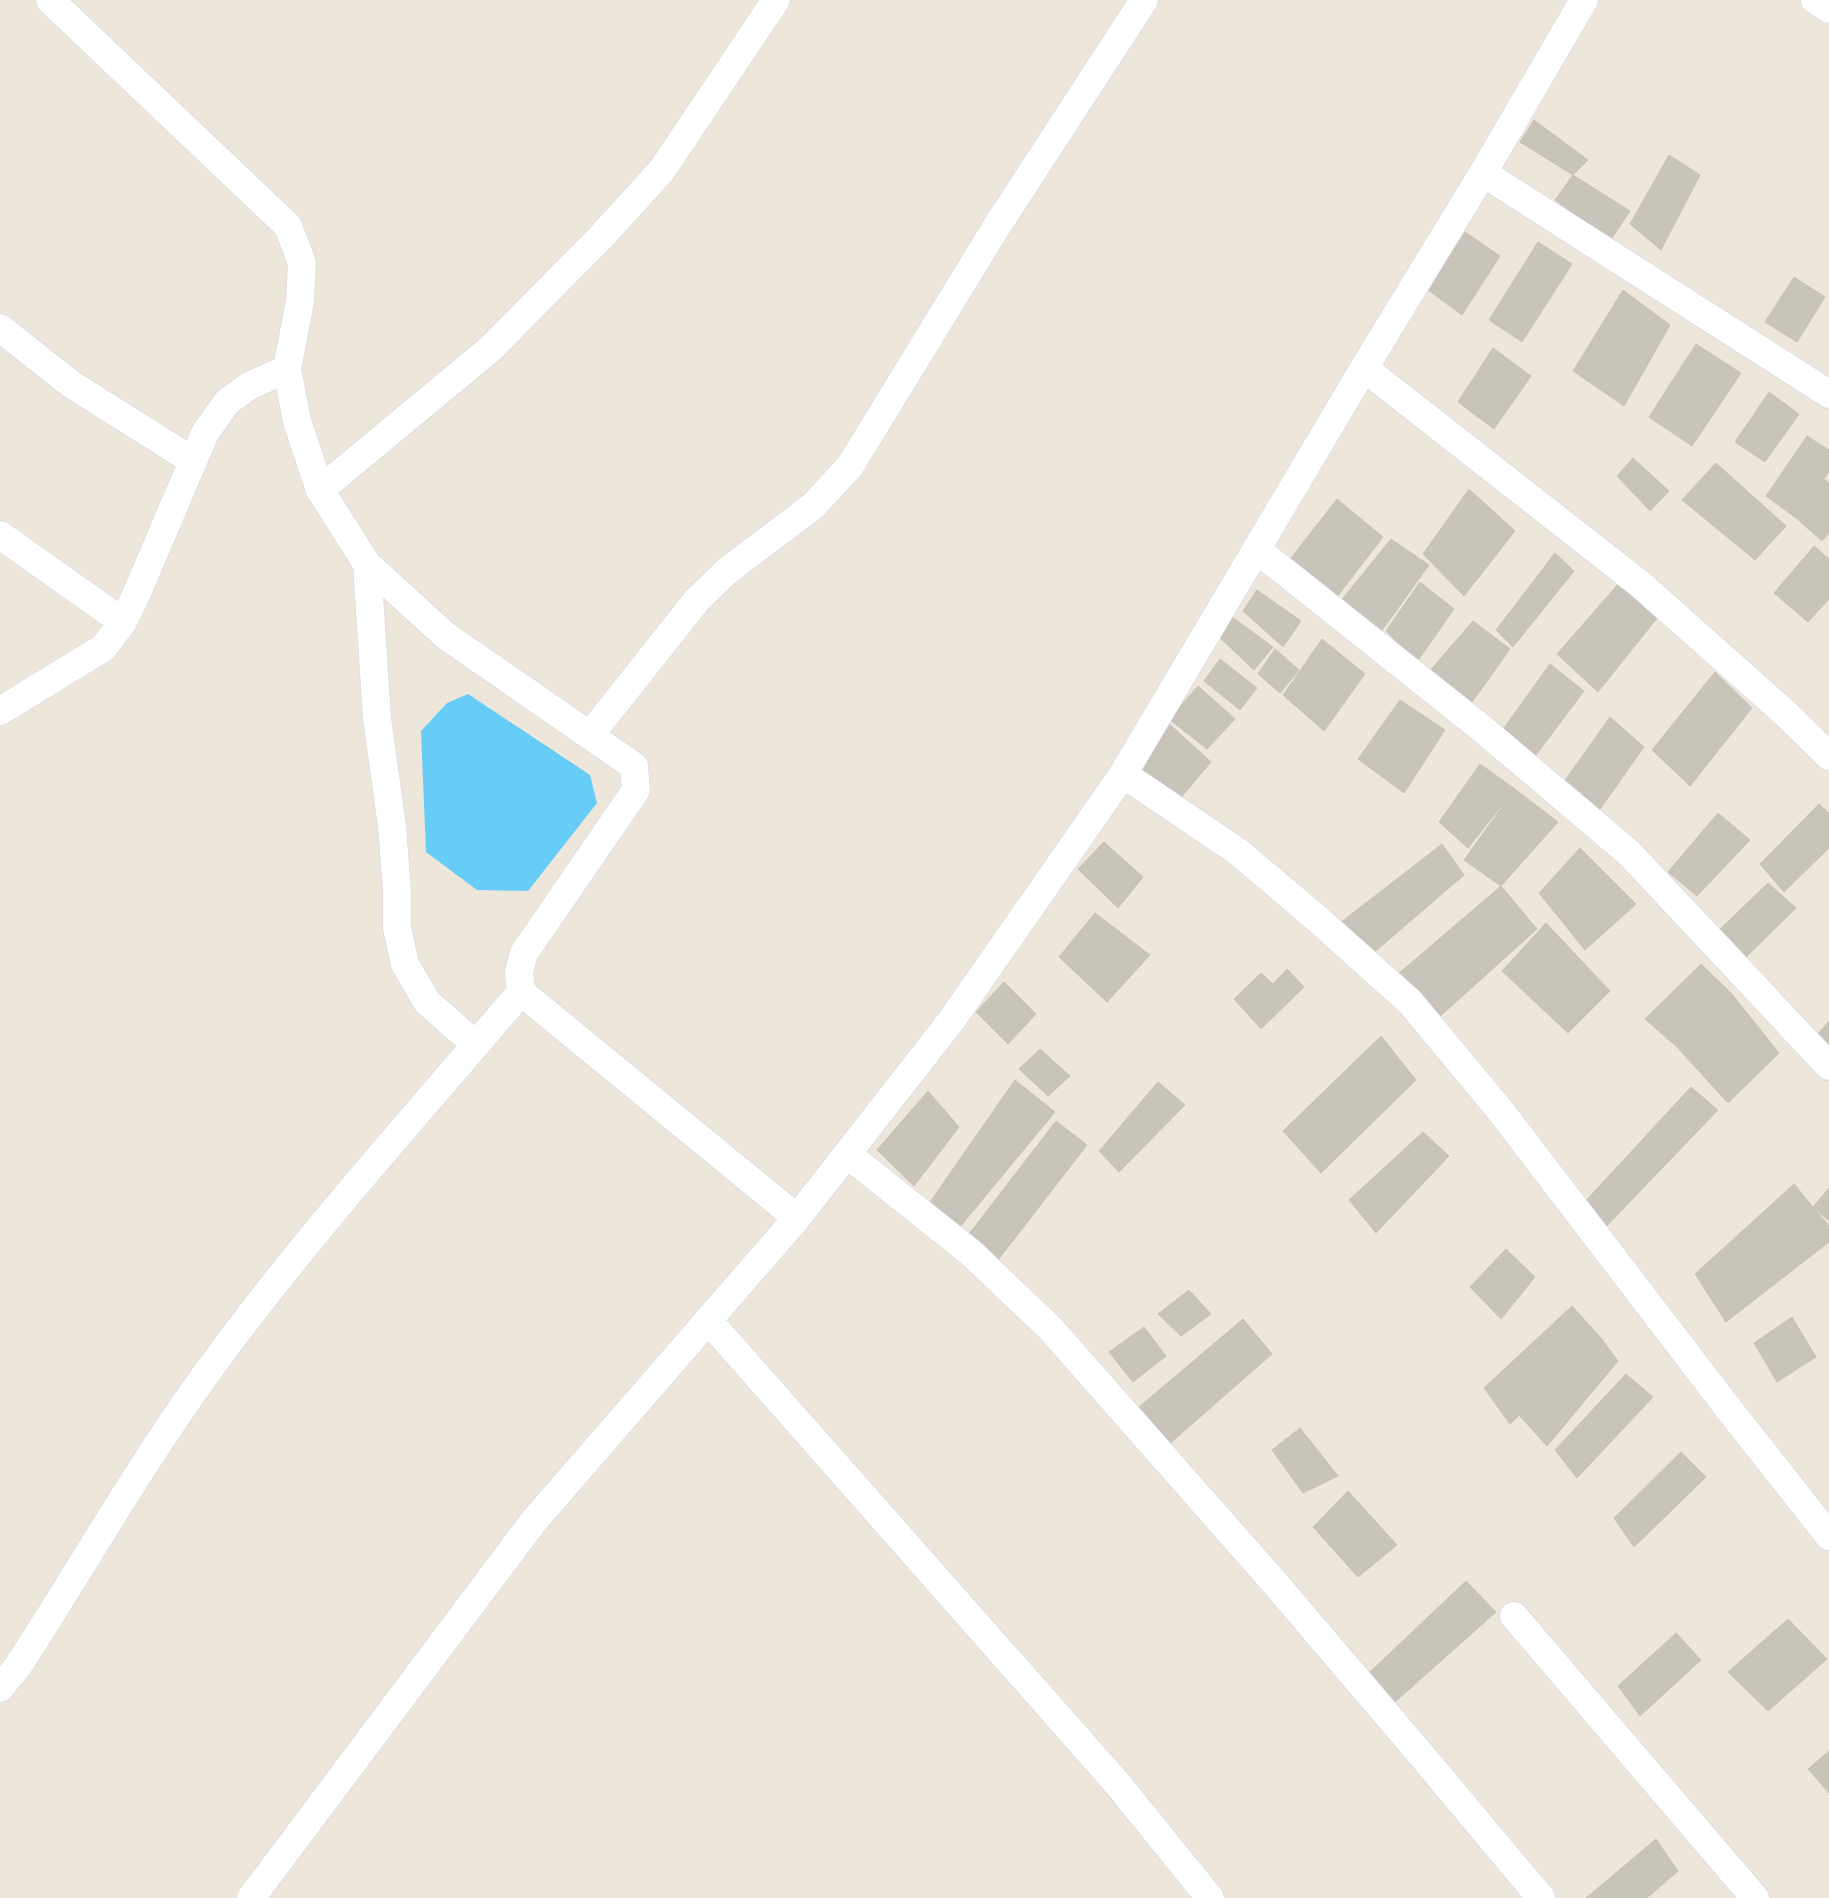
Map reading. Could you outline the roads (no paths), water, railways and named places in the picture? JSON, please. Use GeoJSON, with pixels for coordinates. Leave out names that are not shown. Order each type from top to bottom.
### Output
{"type":"FeatureCollection","features":[{"type":"Feature","properties":{"kind":"street"},"geometry":{"type":"LineString","coordinates":[[50,0],[288,226],[302,264],[300,301],[287,369],[297,421],[320,490],[366,564],[446,636],[634,766],[636,790],[524,953],[518,972],[521,992],[797,1218]]}},
{"type":"Feature","properties":{"kind":"street"},"geometry":{"type":"LineString","coordinates":[[320,490],[490,350],[600,238],[662,170],[776,0]]}},
{"type":"Feature","properties":{"kind":"street"},"geometry":{"type":"LineString","coordinates":[[590,735],[697,600],[727,571],[813,506],[850,466],[997,226],[1144,0]]}},
{"type":"Feature","properties":{"kind":"street"},"geometry":{"type":"LineString","coordinates":[[251,1898],[533,1522],[797,1218],[951,1022],[1123,774],[1364,368],[1483,173],[1584,0]]}},
{"type":"Feature","properties":{"kind":"street"},"geometry":{"type":"LineString","coordinates":[[1815,0],[1829,9]]}},
{"type":"Feature","properties":{"kind":"street"},"geometry":{"type":"LineString","coordinates":[[1483,173],[1829,394]]}},
{"type":"Feature","properties":{"kind":"street"},"geometry":{"type":"LineString","coordinates":[[0,328],[71,384],[193,461]]}},
{"type":"Feature","properties":{"kind":"street"},"geometry":{"type":"LineString","coordinates":[[1364,368],[1640,584],[1784,712],[1829,756]]}},
{"type":"Feature","properties":{"kind":"street"},"geometry":{"type":"LineString","coordinates":[[0,711],[104,648],[123,622],[205,432],[227,402],[249,386],[287,369]]}},
{"type":"Feature","properties":{"kind":"street"},"geometry":{"type":"LineString","coordinates":[[0,536],[123,622]]}},
{"type":"Feature","properties":{"kind":"street"},"geometry":{"type":"LineString","coordinates":[[1256,549],[1480,727],[1629,853],[1829,1066]]}},
{"type":"Feature","properties":{"kind":"street"},"geometry":{"type":"LineString","coordinates":[[366,564],[377,718],[392,826],[397,890],[397,928],[405,964],[427,1002],[476,1045]]}},
{"type":"Feature","properties":{"kind":"street"},"geometry":{"type":"LineString","coordinates":[[1123,774],[1237,851],[1314,916],[1410,1002],[1500,1109],[1728,1408],[1829,1536]]}},
{"type":"Feature","properties":{"kind":"street"},"geometry":{"type":"LineString","coordinates":[[0,1688],[18,1666],[139,1474],[206,1375],[315,1233],[521,992]]}},
{"type":"Feature","properties":{"kind":"street"},"geometry":{"type":"LineString","coordinates":[[847,1154],[970,1252],[1050,1328],[1274,1582],[1541,1898]]}},
{"type":"Feature","properties":{"kind":"street"},"geometry":{"type":"LineString","coordinates":[[708,1320],[1116,1782],[1210,1898]]}},
{"type":"Feature","properties":{"kind":"street"},"geometry":{"type":"LineString","coordinates":[[1514,1616],[1755,1898]]}},
{"type":"Feature","properties":{"kind":"water"},"geometry":{"type":"Polygon","coordinates":[[[468,694],[590,775],[597,803],[528,891],[477,890],[426,852],[421,731],[447,703],[468,694]]]}}]}
